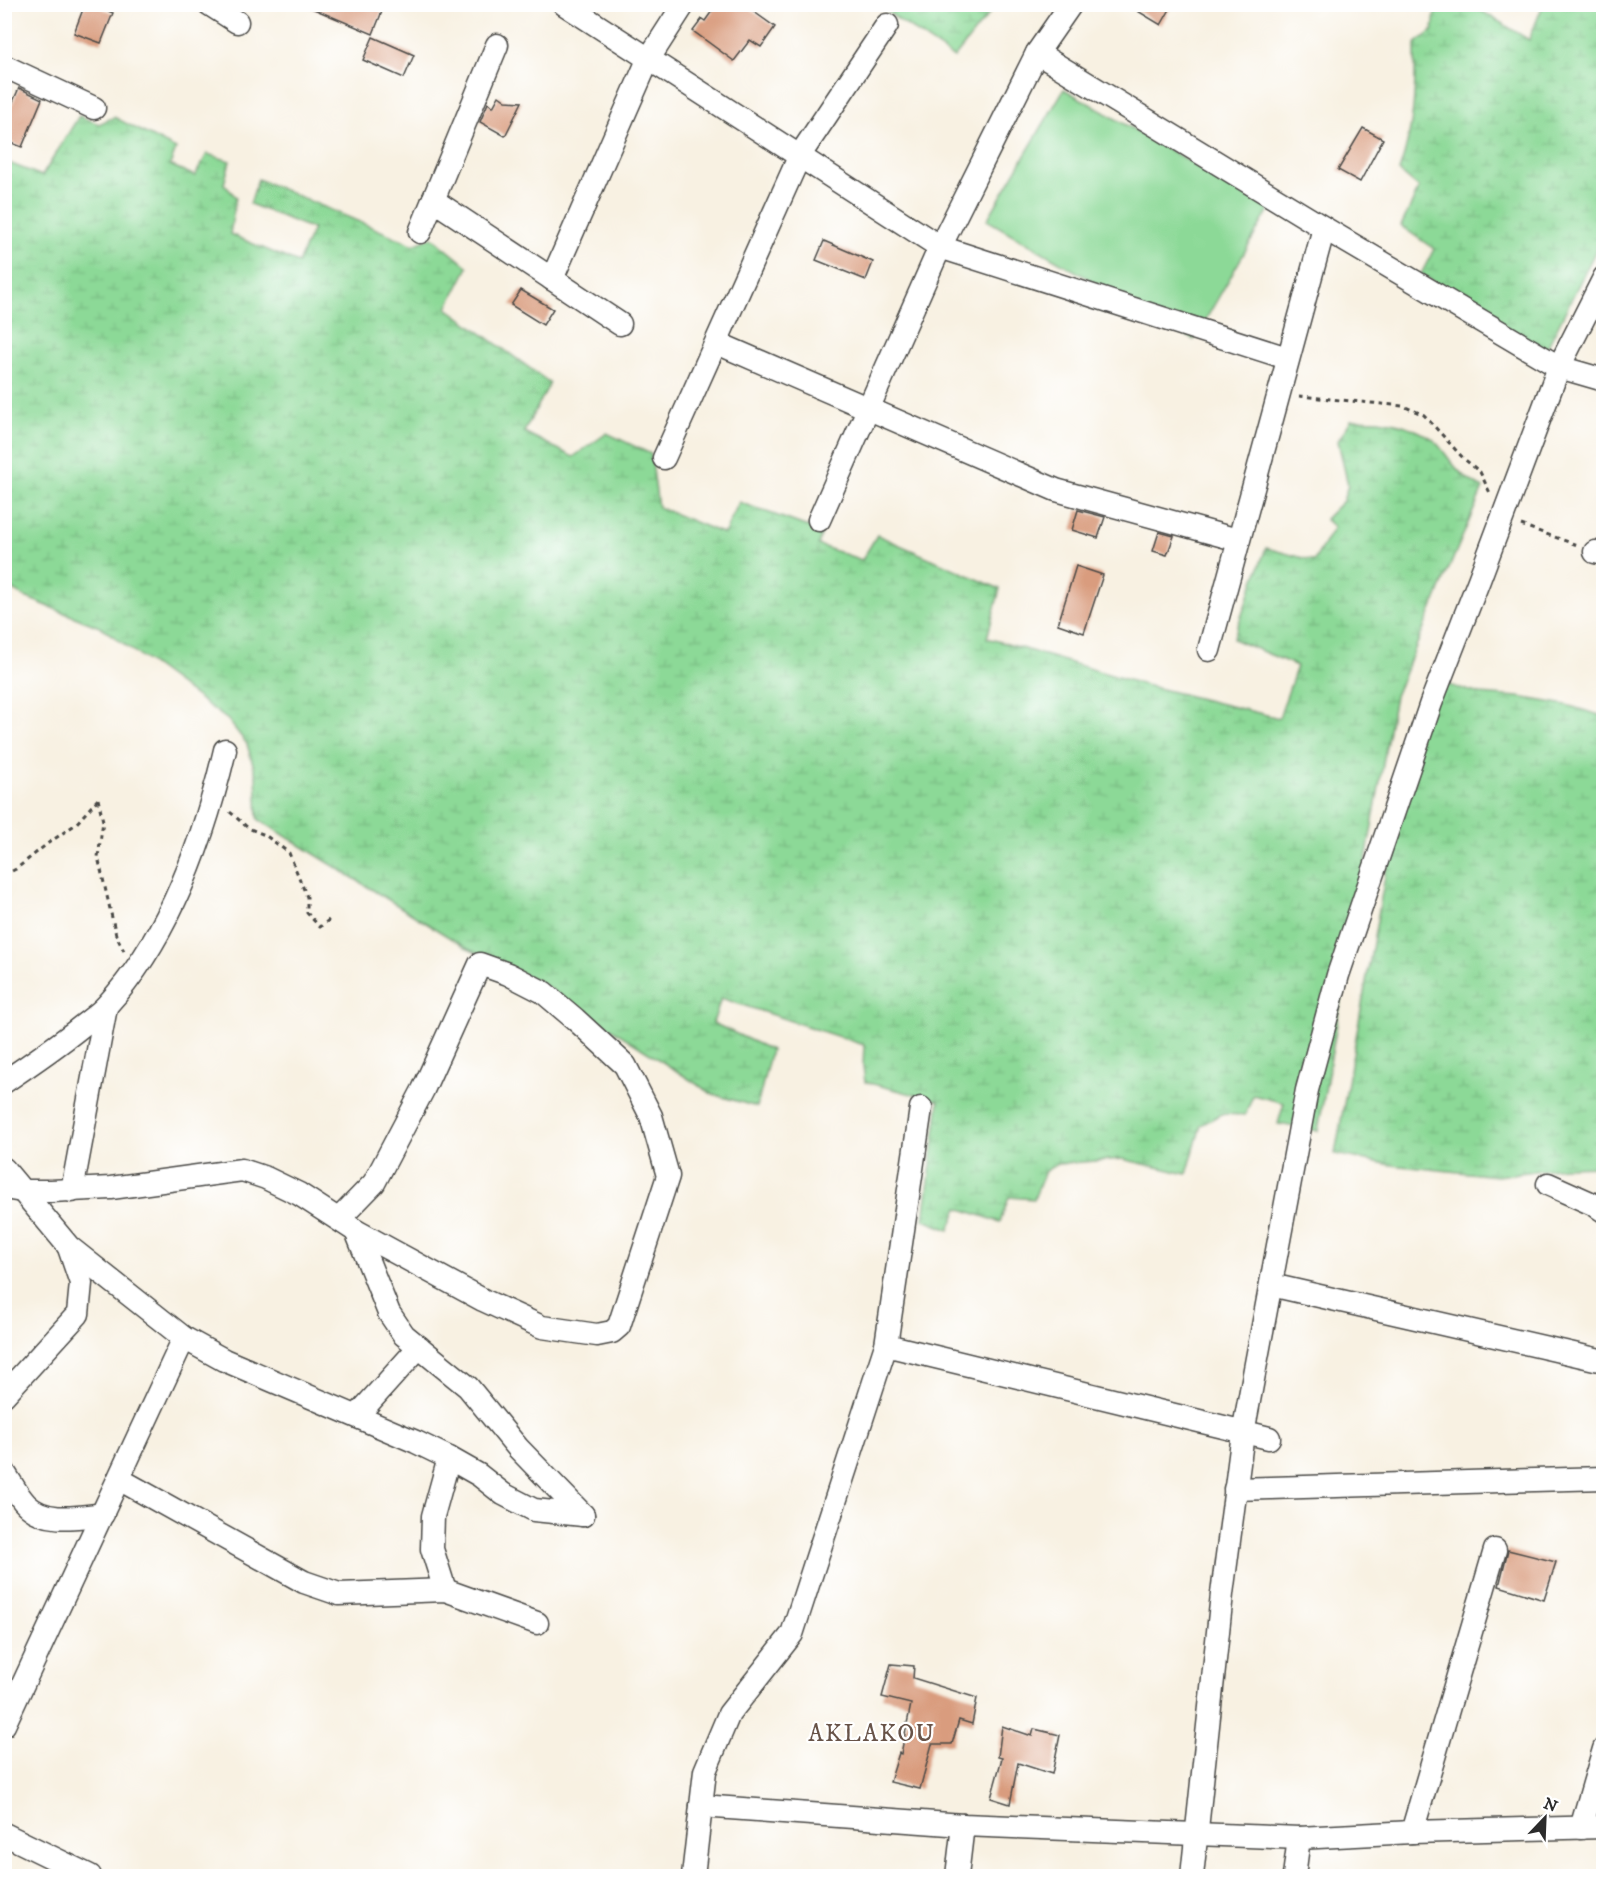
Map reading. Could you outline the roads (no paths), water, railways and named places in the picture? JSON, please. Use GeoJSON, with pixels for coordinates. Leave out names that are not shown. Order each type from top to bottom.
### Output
{"type":"FeatureCollection","features":[{"type":"Feature","properties":{"kind":"street"},"geometry":{"type":"LineString","coordinates":[[209,4],[237,22]]}},
{"type":"Feature","properties":{"kind":"street"},"geometry":{"type":"LineString","coordinates":[[564,4],[940,247],[1287,358]]}},
{"type":"Feature","properties":{"kind":"street"},"geometry":{"type":"LineString","coordinates":[[552,279],[648,60],[684,4]]}},
{"type":"Feature","properties":{"kind":"street"},"geometry":{"type":"LineString","coordinates":[[819,520],[940,247],[1036,53],[1071,4]]}},
{"type":"Feature","properties":{"kind":"street"},"geometry":{"type":"LineString","coordinates":[[664,458],[800,155],[887,25]]}},
{"type":"Feature","properties":{"kind":"street"},"geometry":{"type":"LineString","coordinates":[[420,232],[497,45]]}},
{"type":"Feature","properties":{"kind":"street"},"geometry":{"type":"LineString","coordinates":[[1036,53],[1559,367],[1604,380]]}},
{"type":"Feature","properties":{"kind":"street"},"geometry":{"type":"LineString","coordinates":[[4,66],[94,108]]}},
{"type":"Feature","properties":{"kind":"street"},"geometry":{"type":"LineString","coordinates":[[433,200],[620,324]]}},
{"type":"Feature","properties":{"kind":"street"},"geometry":{"type":"LineString","coordinates":[[1209,650],[1324,228]]}},
{"type":"Feature","properties":{"kind":"street"},"geometry":{"type":"LineString","coordinates":[[1192,1876],[1235,1489],[1307,1090],[1338,975],[1431,703],[1559,367],[1604,278]]}},
{"type":"Feature","properties":{"kind":"street"},"geometry":{"type":"LineString","coordinates":[[717,343],[1056,490],[1238,540]]}},
{"type":"Feature","properties":{"kind":"street"},"geometry":{"type":"LineString","coordinates":[[4,1082],[70,1036],[106,1007],[142,961],[194,858],[214,796],[225,750]]}},
{"type":"Feature","properties":{"kind":"street"},"geometry":{"type":"LineString","coordinates":[[13,1190],[72,1191],[111,1188],[243,1170],[266,1178],[298,1194],[348,1225],[483,1300],[542,1326],[604,1334],[612,1332],[619,1326],[668,1176],[651,1116],[625,1065],[543,992],[508,974],[480,964],[423,1089],[374,1183],[348,1225]]}},
{"type":"Feature","properties":{"kind":"street"},"geometry":{"type":"LineString","coordinates":[[72,1191],[106,1007]]}},
{"type":"Feature","properties":{"kind":"street"},"geometry":{"type":"LineString","coordinates":[[693,1876],[705,1771],[729,1714],[792,1634],[886,1345],[921,1108]]}},
{"type":"Feature","properties":{"kind":"street"},"geometry":{"type":"LineString","coordinates":[[4,1169],[13,1190],[69,1247],[184,1338],[224,1360],[449,1458],[479,1475],[503,1494],[534,1510],[583,1515],[518,1448],[468,1387],[404,1335],[389,1313],[348,1225]]}},
{"type":"Feature","properties":{"kind":"street"},"geometry":{"type":"LineString","coordinates":[[1548,1184],[1604,1211]]}},
{"type":"Feature","properties":{"kind":"street"},"geometry":{"type":"LineString","coordinates":[[4,1395],[78,1314],[81,1283],[69,1247]]}},
{"type":"Feature","properties":{"kind":"street"},"geometry":{"type":"LineString","coordinates":[[1271,1285],[1604,1360]]}},
{"type":"Feature","properties":{"kind":"street"},"geometry":{"type":"LineString","coordinates":[[4,1725],[14,1682],[103,1514],[184,1338]]}},
{"type":"Feature","properties":{"kind":"street"},"geometry":{"type":"LineString","coordinates":[[886,1345],[1269,1438]]}},
{"type":"Feature","properties":{"kind":"street"},"geometry":{"type":"LineString","coordinates":[[357,1416],[419,1347]]}},
{"type":"Feature","properties":{"kind":"street"},"geometry":{"type":"LineString","coordinates":[[445,1590],[432,1549],[432,1538],[433,1516],[449,1458]]}},
{"type":"Feature","properties":{"kind":"street"},"geometry":{"type":"LineString","coordinates":[[4,1472],[26,1505],[43,1514],[63,1519],[103,1514]]}},
{"type":"Feature","properties":{"kind":"street"},"geometry":{"type":"LineString","coordinates":[[1235,1489],[1604,1478]]}},
{"type":"Feature","properties":{"kind":"street"},"geometry":{"type":"LineString","coordinates":[[119,1479],[304,1582],[319,1588],[339,1594],[445,1590],[537,1623]]}},
{"type":"Feature","properties":{"kind":"street"},"geometry":{"type":"LineString","coordinates":[[1412,1832],[1495,1550]]}},
{"type":"Feature","properties":{"kind":"street"},"geometry":{"type":"LineString","coordinates":[[1581,1828],[1604,1749]]}},
{"type":"Feature","properties":{"kind":"street"},"geometry":{"type":"LineString","coordinates":[[701,1806],[963,1825],[1299,1838],[1412,1832],[1604,1827]]}},
{"type":"Feature","properties":{"kind":"street"},"geometry":{"type":"LineString","coordinates":[[957,1876],[963,1825]]}},
{"type":"Feature","properties":{"kind":"street"},"geometry":{"type":"LineString","coordinates":[[4,1834],[90,1876]]}},
{"type":"Feature","properties":{"kind":"street"},"geometry":{"type":"LineString","coordinates":[[1294,1876],[1299,1838]]}},
{"type":"Feature","properties":{"kind":"district","name":"AKLAKOU"},"geometry":{"type":"Point","coordinates":[872,1733]}}]}
